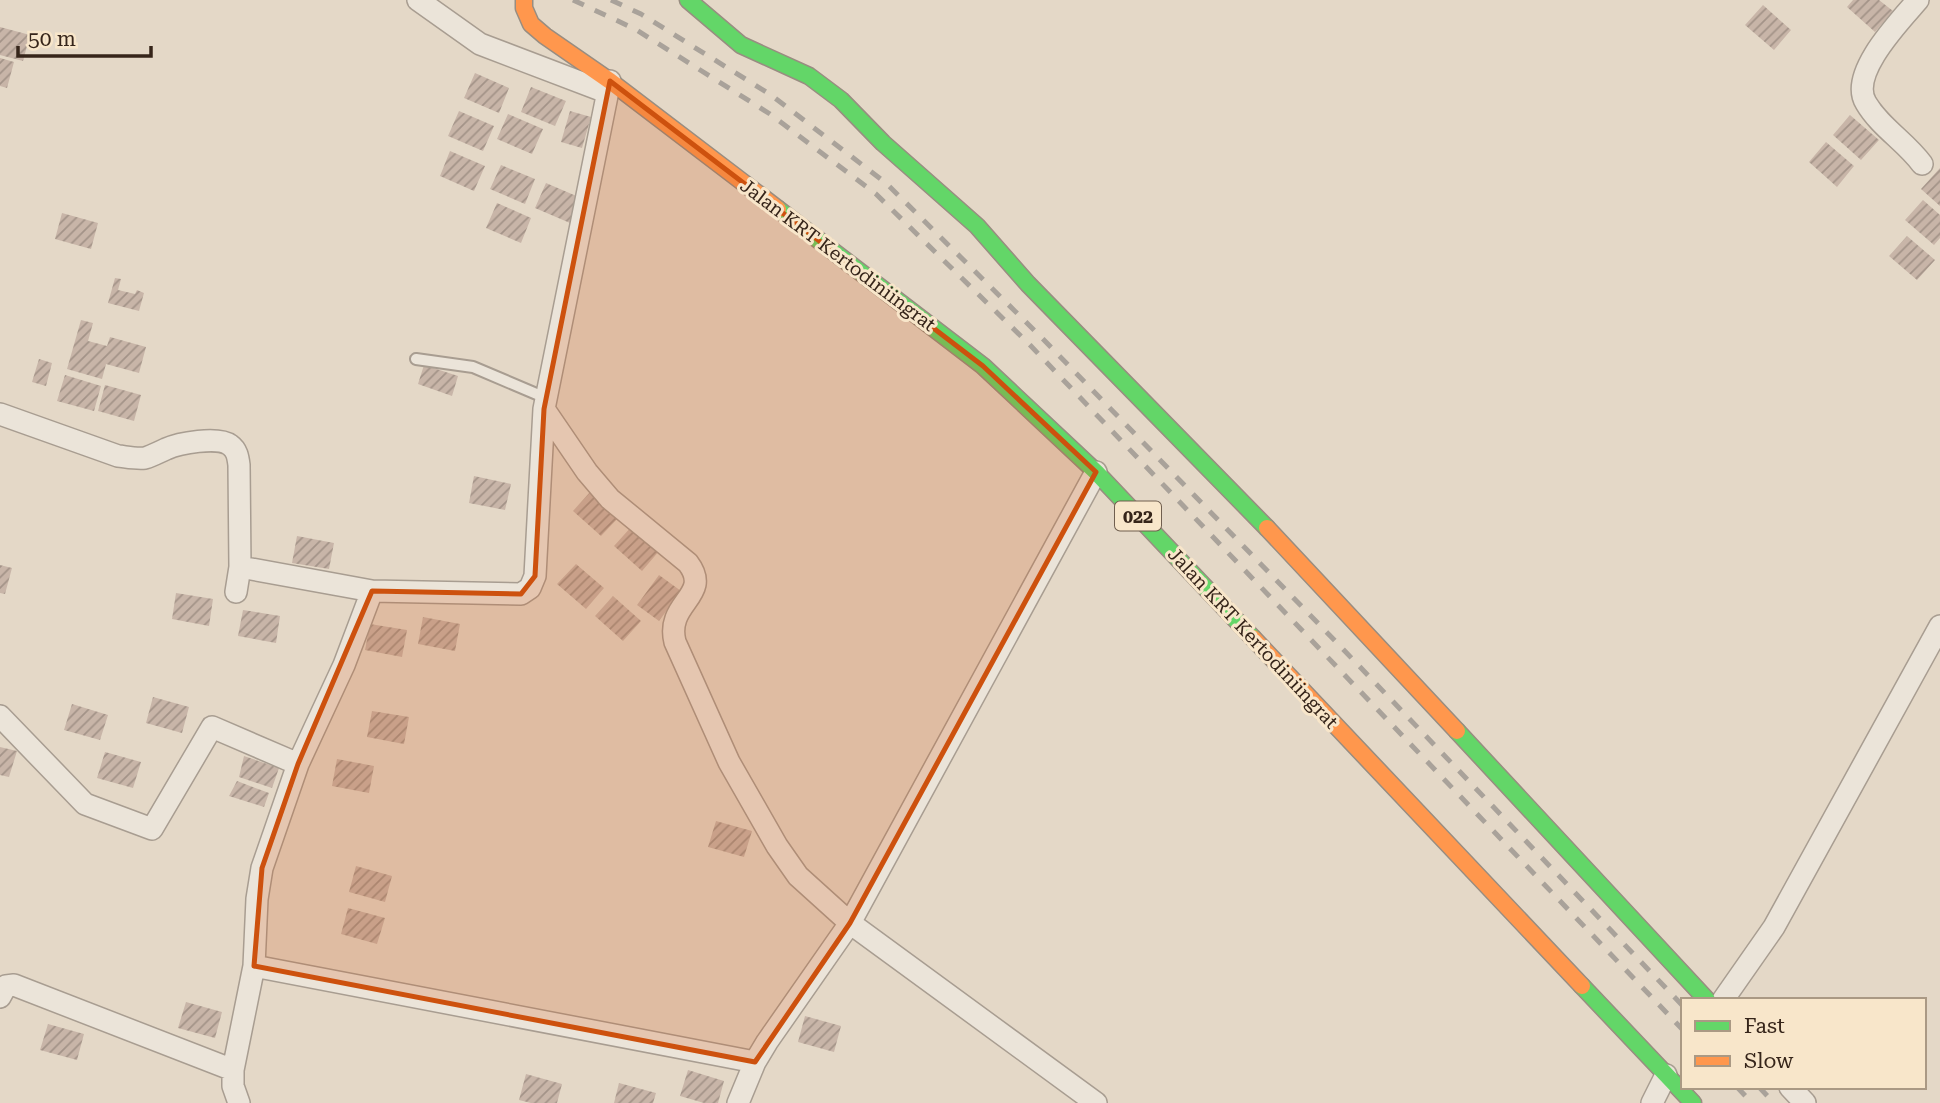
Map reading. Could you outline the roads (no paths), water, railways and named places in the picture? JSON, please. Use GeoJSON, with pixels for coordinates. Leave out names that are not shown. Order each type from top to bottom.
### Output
{"type":"FeatureCollection","features":[{"type":"Feature","properties":{"kind":"main road","name":"Jalan KRT Kertodiniingrat"},"geometry":{"type":"LineString","coordinates":[[524,0],[524,8],[531,24],[608,86],[983,366],[1096,472],[1693,1103]]}},
{"type":"Feature","properties":{"kind":"main road"},"geometry":{"type":"LineString","coordinates":[[688,0],[741,46],[809,76],[841,100],[883,143],[977,226],[1028,284],[1279,540],[1705,998]]}},
{"type":"Feature","properties":{"kind":"street"},"geometry":{"type":"LineString","coordinates":[[240,568],[372,591],[505,595],[520,594],[530,589],[535,576],[539,471],[545,404],[608,86],[480,44],[418,0]]}},
{"type":"Feature","properties":{"kind":"street"},"geometry":{"type":"LineString","coordinates":[[1918,0],[1884,41],[1868,68],[1862,86],[1865,102],[1922,164]]}},
{"type":"Feature","properties":{"kind":"street"},"geometry":{"type":"LineString","coordinates":[[545,404],[587,472],[610,499],[688,563],[697,574],[697,584],[681,607],[673,626],[675,642],[729,762],[781,854],[811,890],[850,923],[1096,1103]]}},
{"type":"Feature","properties":{"kind":"street"},"geometry":{"type":"LineString","coordinates":[[0,414],[118,456],[148,457],[168,448],[191,443],[216,441],[230,444],[237,454],[239,465],[240,568],[236,592]]}},
{"type":"Feature","properties":{"kind":"street"},"geometry":{"type":"LineString","coordinates":[[738,1103],[755,1062],[767,1042],[850,923],[1096,472]]}},
{"type":"Feature","properties":{"kind":"street"},"geometry":{"type":"LineString","coordinates":[[239,1103],[233,1086],[233,1069],[254,966],[257,899],[262,868],[298,764],[344,665],[372,591]]}},
{"type":"Feature","properties":{"kind":"street"},"geometry":{"type":"LineString","coordinates":[[1724,998],[1774,927],[1940,626]]}},
{"type":"Feature","properties":{"kind":"street"},"geometry":{"type":"LineString","coordinates":[[0,716],[85,804],[152,829],[212,727],[298,764]]}},
{"type":"Feature","properties":{"kind":"street"},"geometry":{"type":"LineString","coordinates":[[254,966],[755,1062]]}},
{"type":"Feature","properties":{"kind":"street"},"geometry":{"type":"LineString","coordinates":[[0,997],[6,986],[14,985],[233,1069]]}},
{"type":"Feature","properties":{"kind":"street"},"geometry":{"type":"LineString","coordinates":[[1652,1103],[1666,1075]]}},
{"type":"Feature","properties":{"kind":"street"},"geometry":{"type":"LineString","coordinates":[[1792,1089],[1805,1103]]}},
{"type":"Feature","properties":{"kind":"lane"},"geometry":{"type":"LineString","coordinates":[[416,359],[473,367],[545,404]]}},
{"type":"Feature","properties":{"kind":"railway"},"geometry":{"type":"LineString","coordinates":[[573,0],[635,29],[770,114],[876,194],[1030,345],[1681,1028]]}},
{"type":"Feature","properties":{"kind":"railway"},"geometry":{"type":"LineString","coordinates":[[611,0],[641,14],[771,95],[886,183],[1043,339],[1681,1004]]}},
{"type":"Feature","properties":{"kind":"railway"},"geometry":{"type":"LineString","coordinates":[[1739,1089],[1752,1103]]}},
{"type":"Feature","properties":{"kind":"railway"},"geometry":{"type":"LineString","coordinates":[[1761,1089],[1774,1103]]}}]}
